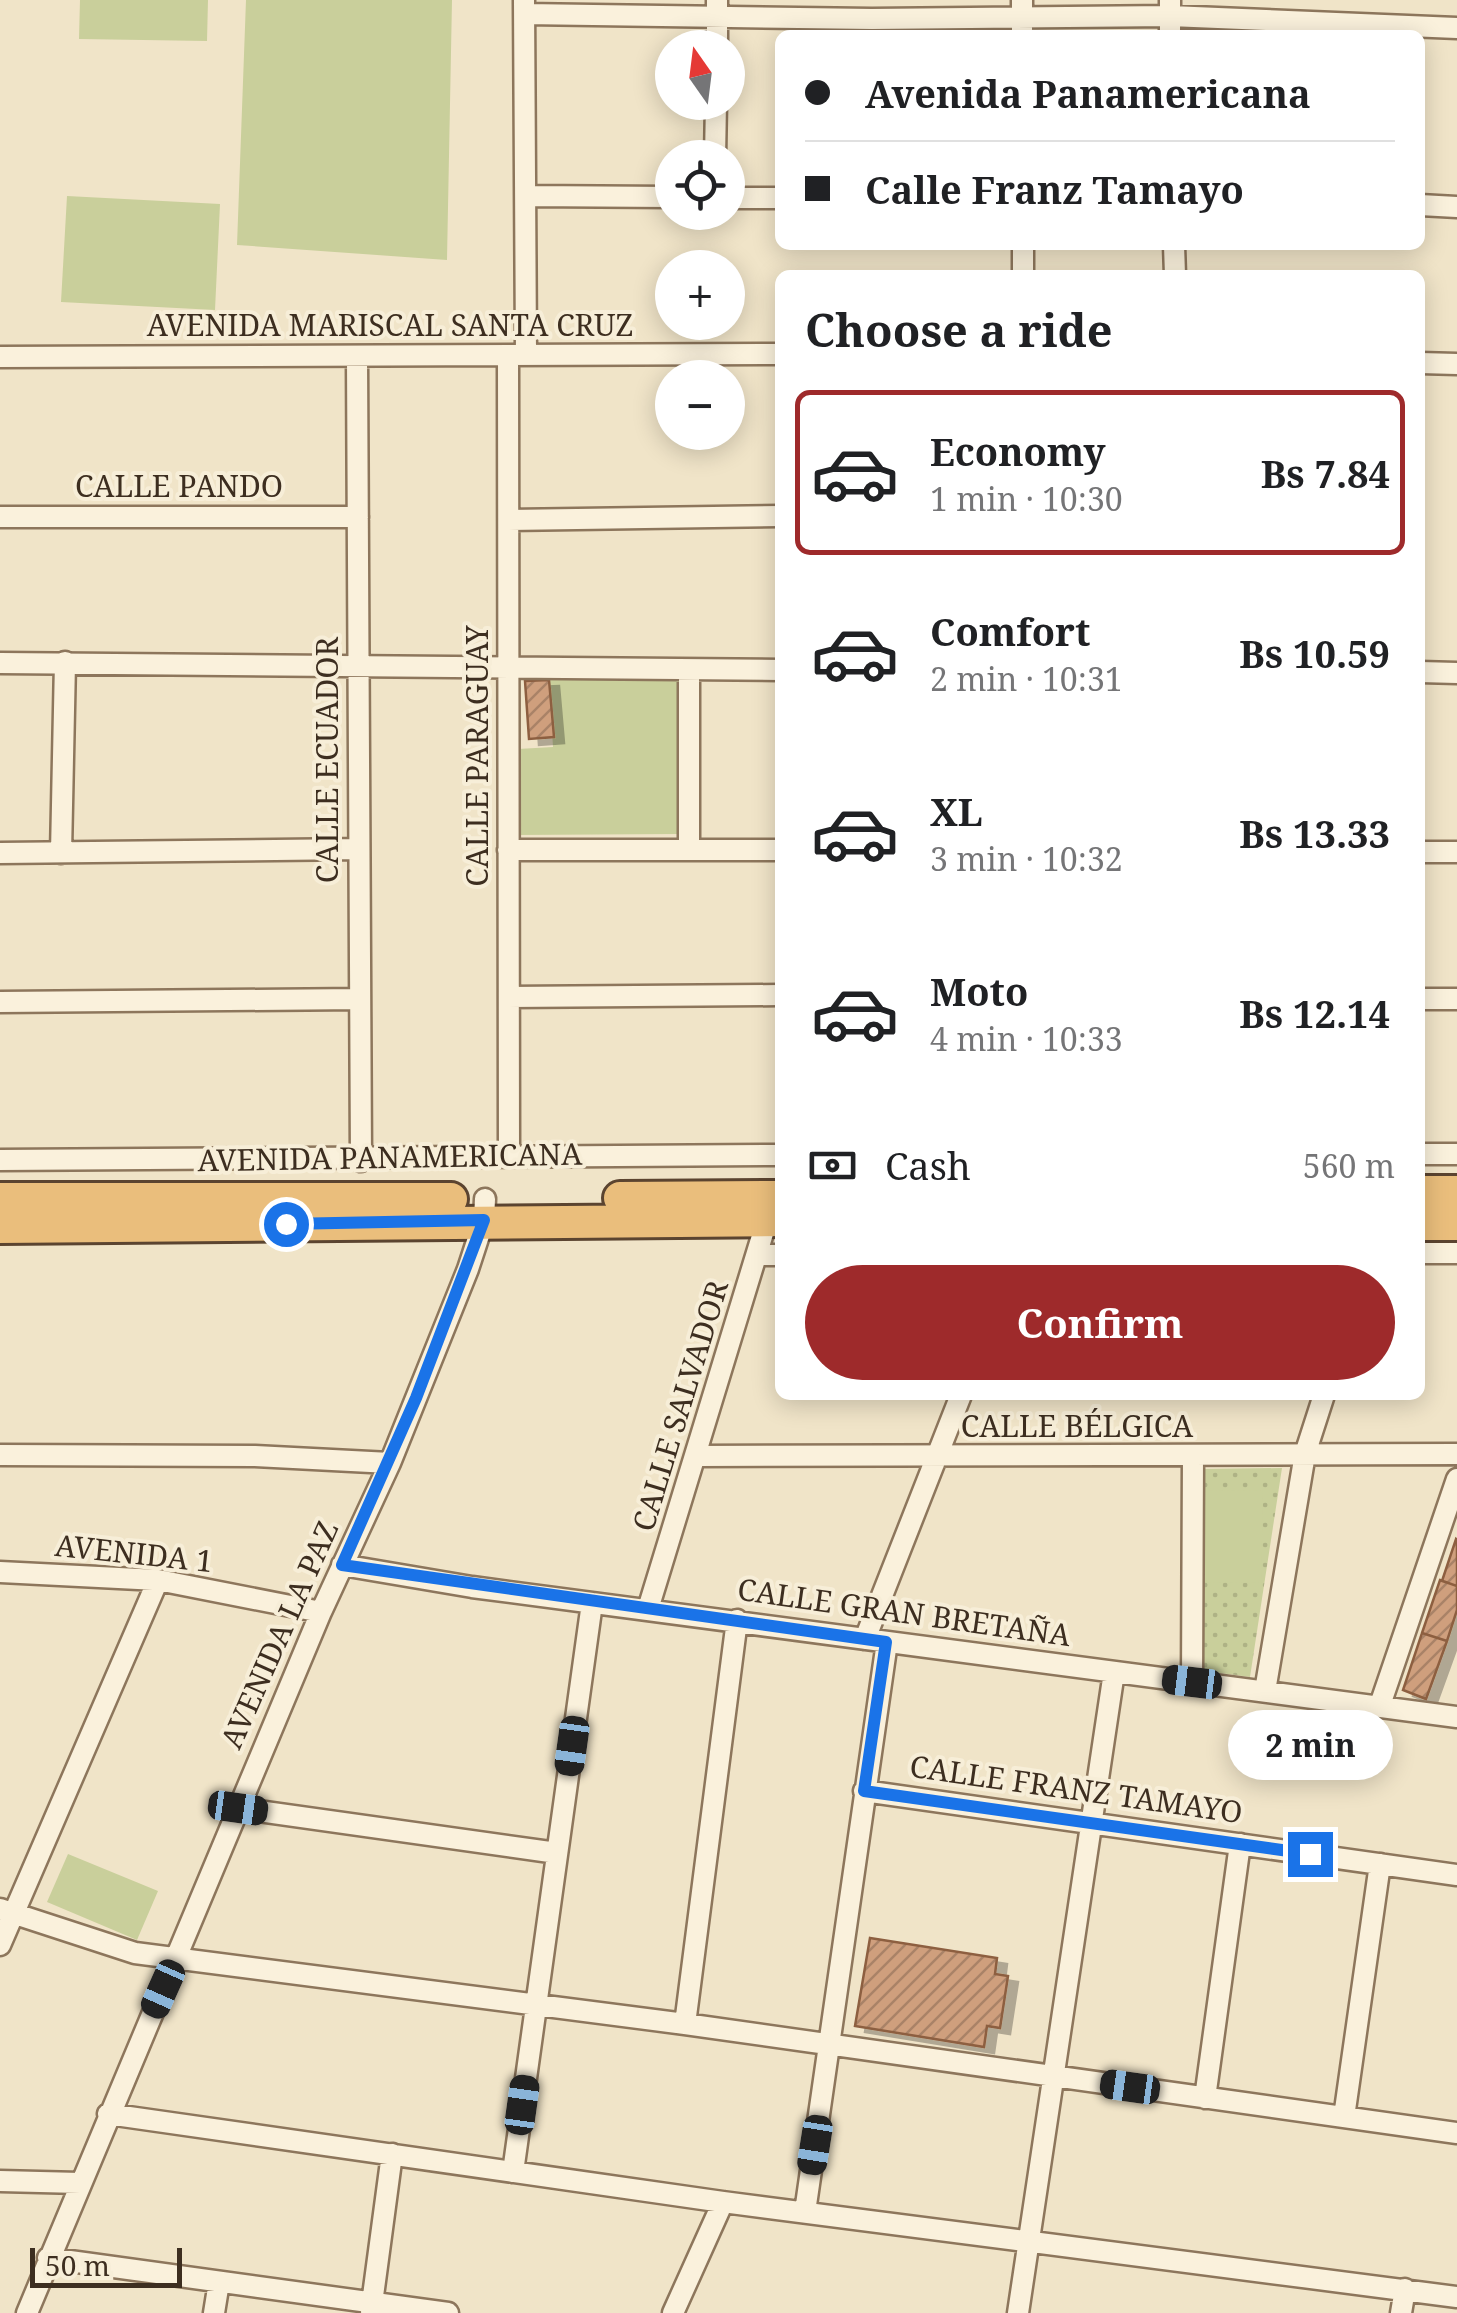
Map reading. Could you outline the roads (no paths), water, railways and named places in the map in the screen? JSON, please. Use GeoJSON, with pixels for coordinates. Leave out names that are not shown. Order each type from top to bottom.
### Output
{"type":"FeatureCollection","features":[{"type":"Feature","properties":{"kind":"highway"},"geometry":{"type":"LineString","coordinates":[[1425,1192],[1457,1192]]}},
{"type":"Feature","properties":{"kind":"highway","name":"AVENIDA PANAMERICANA"},"geometry":{"type":"LineString","coordinates":[[0,1200],[775,1212]]}},
{"type":"Feature","properties":{"kind":"highway","name":"AVENIDA PANAMERICANA"},"geometry":{"type":"LineString","coordinates":[[0,1227],[484,1210]]}},
{"type":"Feature","properties":{"kind":"highway"},"geometry":{"type":"LineString","coordinates":[[1425,1224],[1457,1224]]}},
{"type":"Feature","properties":{"kind":"street"},"geometry":{"type":"LineString","coordinates":[[524,7],[872,9],[1022,18],[1170,17],[1457,28]]}},
{"type":"Feature","properties":{"kind":"street","name":"CALLE PARAGUAY"},"geometry":{"type":"LineString","coordinates":[[509,1157],[509,520],[527,196],[524,7]]}},
{"type":"Feature","properties":{"kind":"street"},"geometry":{"type":"LineString","coordinates":[[527,196],[655,197]]}},
{"type":"Feature","properties":{"kind":"street"},"geometry":{"type":"LineString","coordinates":[[745,198],[775,198]]}},
{"type":"Feature","properties":{"kind":"street"},"geometry":{"type":"LineString","coordinates":[[1425,205],[1457,207]]}},
{"type":"Feature","properties":{"kind":"street","name":"AVENIDA MARISCAL SANTA CRUZ"},"geometry":{"type":"LineString","coordinates":[[0,357],[775,354]]}},
{"type":"Feature","properties":{"kind":"street","name":"CALLE ECUADOR"},"geometry":{"type":"LineString","coordinates":[[357,358],[361,1161]]}},
{"type":"Feature","properties":{"kind":"street"},"geometry":{"type":"LineString","coordinates":[[1425,363],[1457,364]]}},
{"type":"Feature","properties":{"kind":"street","name":"CALLE PANDO"},"geometry":{"type":"LineString","coordinates":[[0,517],[358,516]]}},
{"type":"Feature","properties":{"kind":"street"},"geometry":{"type":"LineString","coordinates":[[509,520],[775,516]]}},
{"type":"Feature","properties":{"kind":"street"},"geometry":{"type":"LineString","coordinates":[[61,852],[65,662]]}},
{"type":"Feature","properties":{"kind":"street"},"geometry":{"type":"LineString","coordinates":[[0,664],[775,670]]}},
{"type":"Feature","properties":{"kind":"street"},"geometry":{"type":"LineString","coordinates":[[689,670],[689,850]]}},
{"type":"Feature","properties":{"kind":"street"},"geometry":{"type":"LineString","coordinates":[[1425,672],[1457,672]]}},
{"type":"Feature","properties":{"kind":"street"},"geometry":{"type":"LineString","coordinates":[[0,853],[358,849]]}},
{"type":"Feature","properties":{"kind":"street"},"geometry":{"type":"LineString","coordinates":[[508,850],[775,850]]}},
{"type":"Feature","properties":{"kind":"street"},"geometry":{"type":"LineString","coordinates":[[1425,852],[1457,852]]}},
{"type":"Feature","properties":{"kind":"street"},"geometry":{"type":"LineString","coordinates":[[509,997],[775,995]]}},
{"type":"Feature","properties":{"kind":"street"},"geometry":{"type":"LineString","coordinates":[[0,1002],[360,999]]}},
{"type":"Feature","properties":{"kind":"street"},"geometry":{"type":"LineString","coordinates":[[1425,999],[1457,999]]}},
{"type":"Feature","properties":{"kind":"street"},"geometry":{"type":"LineString","coordinates":[[1425,1154],[1457,1154]]}},
{"type":"Feature","properties":{"kind":"street","name":"AVENIDA PANAMERICANA"},"geometry":{"type":"LineString","coordinates":[[0,1160],[361,1161],[775,1155]]}},
{"type":"Feature","properties":{"kind":"street","name":"AVENIDA LA PAZ"},"geometry":{"type":"LineString","coordinates":[[27,2313],[321,1612],[390,1462],[484,1210]]}},
{"type":"Feature","properties":{"kind":"street","name":"CALLE SALVADOR"},"geometry":{"type":"LineString","coordinates":[[648,1609],[697,1456],[769,1255],[775,1218]]}},
{"type":"Feature","properties":{"kind":"street"},"geometry":{"type":"LineString","coordinates":[[1425,1254],[1457,1253]]}},
{"type":"Feature","properties":{"kind":"street"},"geometry":{"type":"LineString","coordinates":[[805,2212],[864,1791],[876,1641],[959,1400]]}},
{"type":"Feature","properties":{"kind":"street"},"geometry":{"type":"LineString","coordinates":[[1265,1691],[1305,1454],[1322,1400]]}},
{"type":"Feature","properties":{"kind":"street","name":"CALLE BÉLGICA"},"geometry":{"type":"LineString","coordinates":[[697,1456],[1457,1454]]}},
{"type":"Feature","properties":{"kind":"street"},"geometry":{"type":"LineString","coordinates":[[0,1455],[254,1456],[390,1462]]}},
{"type":"Feature","properties":{"kind":"street"},"geometry":{"type":"LineString","coordinates":[[1192,1682],[1193,1456]]}},
{"type":"Feature","properties":{"kind":"street"},"geometry":{"type":"LineString","coordinates":[[1380,1704],[1457,1479]]}},
{"type":"Feature","properties":{"kind":"street","name":"CALLE GRAN BRETAÑA"},"geometry":{"type":"LineString","coordinates":[[342,1565],[592,1603],[1457,1717]]}},
{"type":"Feature","properties":{"kind":"street","name":"AVENIDA 1"},"geometry":{"type":"LineString","coordinates":[[0,1572],[158,1580],[321,1612]]}},
{"type":"Feature","properties":{"kind":"street"},"geometry":{"type":"LineString","coordinates":[[0,1945],[6,1912],[158,1580]]}},
{"type":"Feature","properties":{"kind":"street"},"geometry":{"type":"LineString","coordinates":[[513,2172],[592,1603]]}},
{"type":"Feature","properties":{"kind":"street"},"geometry":{"type":"LineString","coordinates":[[684,2024],[737,1620]]}},
{"type":"Feature","properties":{"kind":"street"},"geometry":{"type":"LineString","coordinates":[[1018,2313],[1114,1672]]}},
{"type":"Feature","properties":{"kind":"street","name":"CALLE FRANZ TAMAYO"},"geometry":{"type":"LineString","coordinates":[[864,1791],[1457,1875]]}},
{"type":"Feature","properties":{"kind":"street"},"geometry":{"type":"LineString","coordinates":[[238,1808],[558,1853]]}},
{"type":"Feature","properties":{"kind":"street"},"geometry":{"type":"LineString","coordinates":[[1205,2098],[1240,1844]]}},
{"type":"Feature","properties":{"kind":"street"},"geometry":{"type":"LineString","coordinates":[[1344,2118],[1380,1864]]}},
{"type":"Feature","properties":{"kind":"street"},"geometry":{"type":"LineString","coordinates":[[6,1912],[135,1953],[684,2024],[1457,2134]]}},
{"type":"Feature","properties":{"kind":"street"},"geometry":{"type":"LineString","coordinates":[[108,2114],[723,2202],[1457,2297]]}},
{"type":"Feature","properties":{"kind":"street"},"geometry":{"type":"LineString","coordinates":[[373,2308],[392,2154]]}},
{"type":"Feature","properties":{"kind":"street"},"geometry":{"type":"LineString","coordinates":[[0,2181],[80,2183]]}},
{"type":"Feature","properties":{"kind":"street"},"geometry":{"type":"LineString","coordinates":[[674,2313],[723,2202]]}},
{"type":"Feature","properties":{"kind":"street"},"geometry":{"type":"LineString","coordinates":[[48,2258],[373,2308],[448,2313]]}},
{"type":"Feature","properties":{"kind":"street"},"geometry":{"type":"LineString","coordinates":[[214,2313],[219,2282]]}},
{"type":"Feature","properties":{"kind":"street"},"geometry":{"type":"LineString","coordinates":[[1402,2313],[1405,2289]]}}]}
